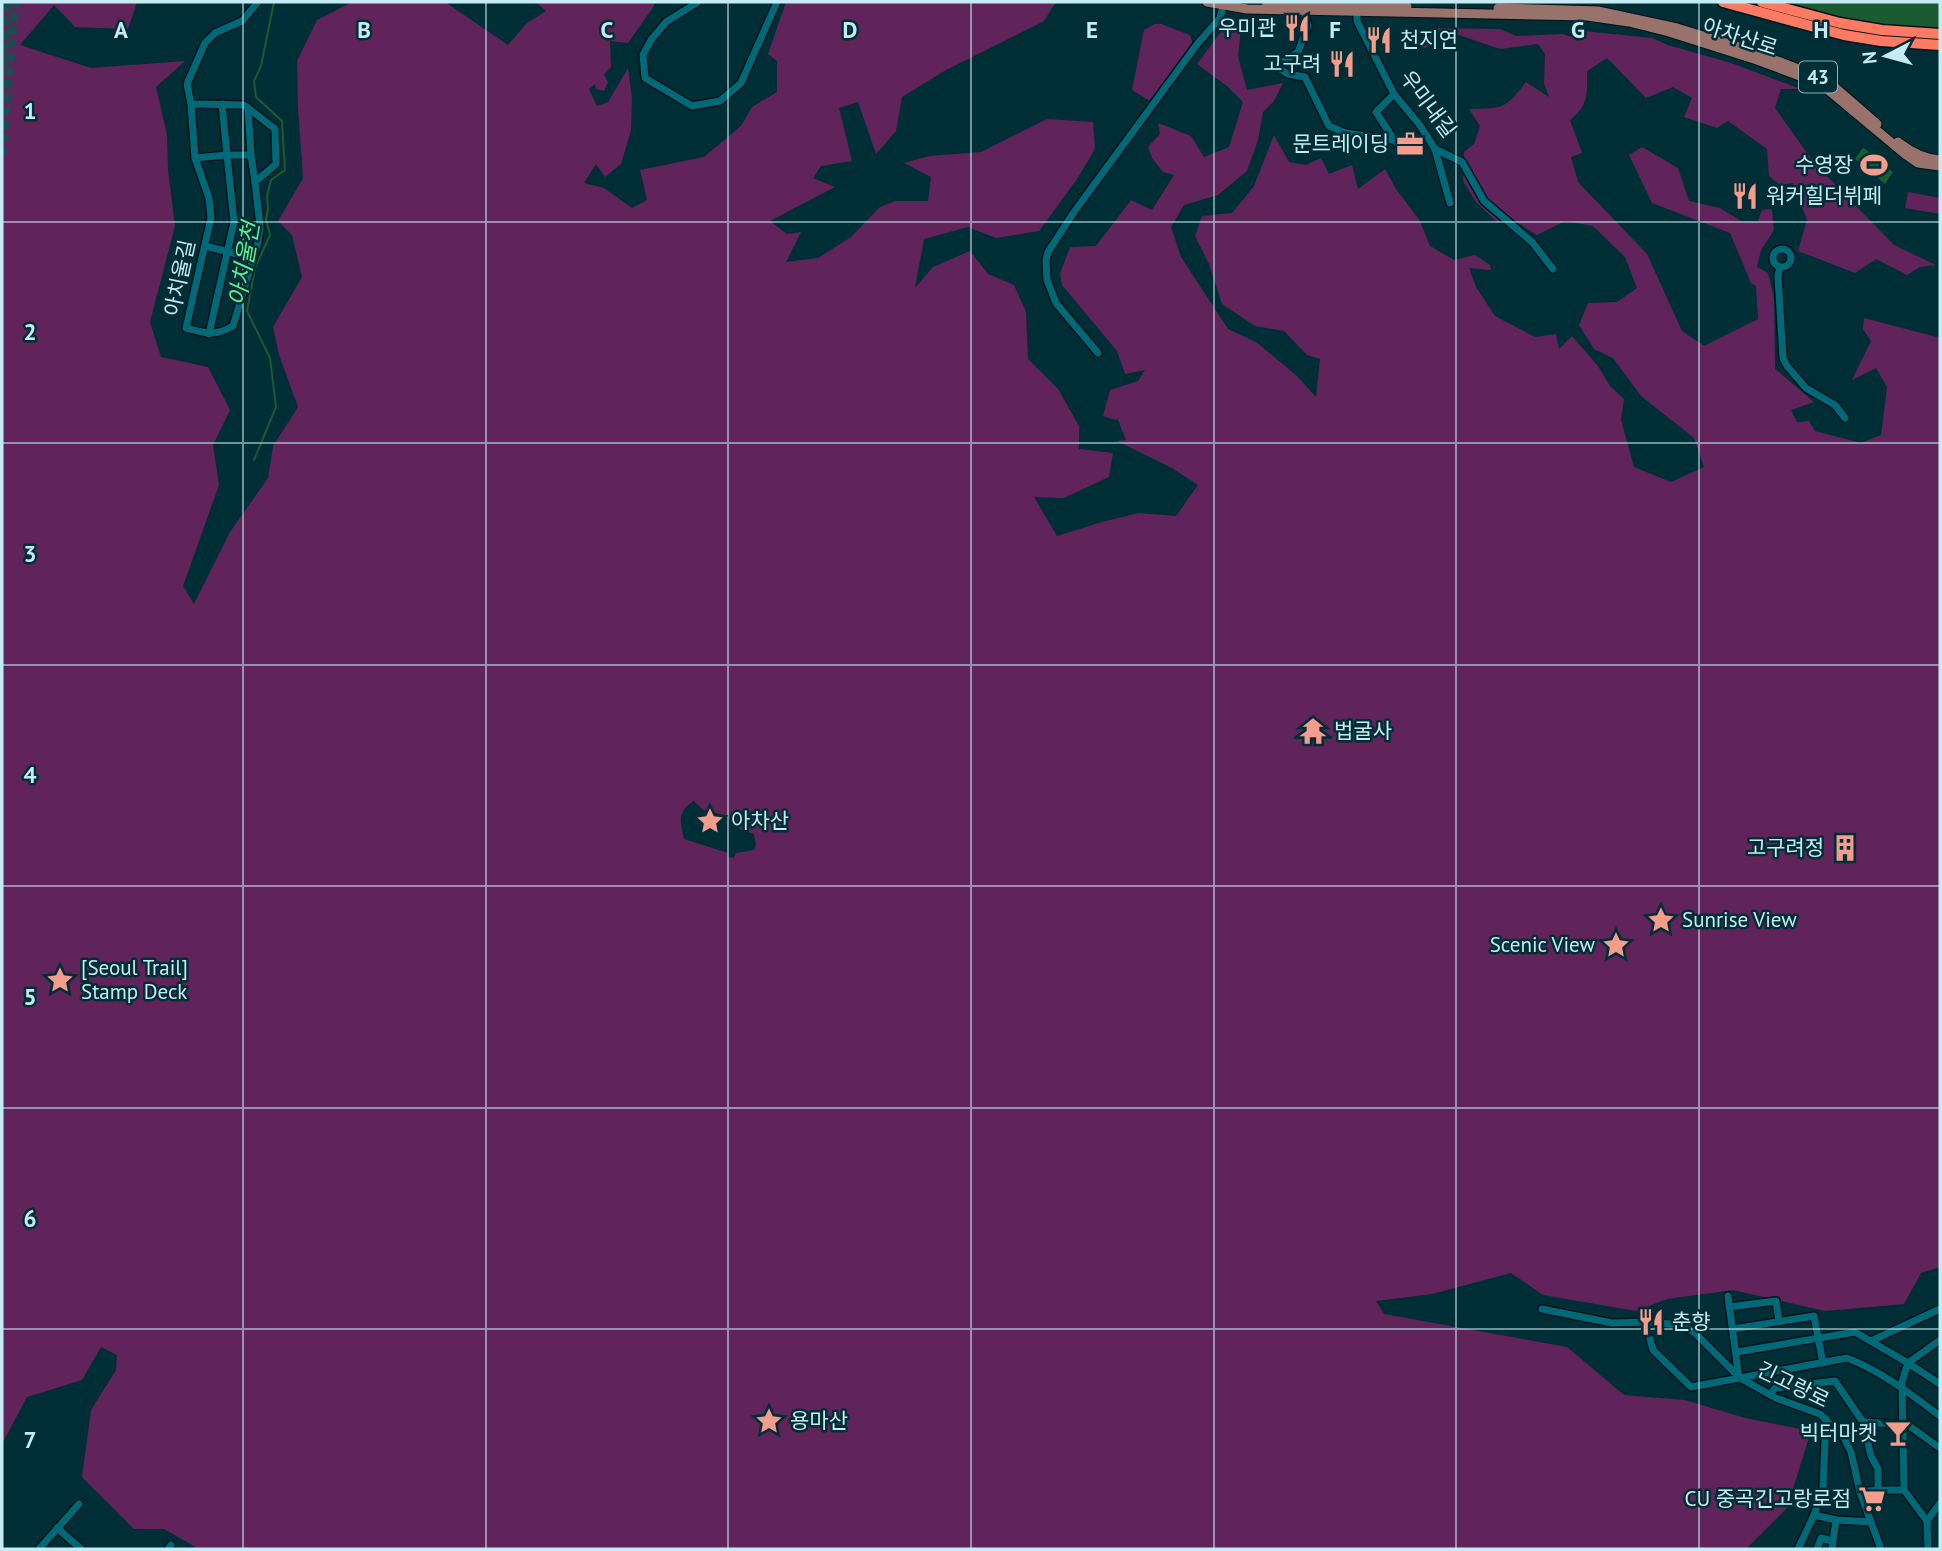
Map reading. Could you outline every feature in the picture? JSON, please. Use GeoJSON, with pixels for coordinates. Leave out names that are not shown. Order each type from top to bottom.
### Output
{"type":"FeatureCollection","features":[{"type":"Feature","properties":{"kind":"highway"},"geometry":{"type":"LineString","coordinates":[[1723,2],[1803,19],[1882,30],[1940,34]]}},
{"type":"Feature","properties":{"kind":"highway"},"geometry":{"type":"LineString","coordinates":[[1762,2],[1844,35],[1940,46]]}},
{"type":"Feature","properties":{"kind":"main road","name":"아차산로"},"geometry":{"type":"LineString","coordinates":[[1207,2],[1303,9],[1583,9],[1623,15],[1677,27],[1791,65],[1831,84],[1906,148],[1930,159],[1940,160]]}},
{"type":"Feature","properties":{"kind":"main road","name":"아차산로"},"geometry":{"type":"LineString","coordinates":[[1266,2],[1587,16],[1629,22],[1757,60],[1808,79],[1826,89],[1918,163],[1940,166]]}},
{"type":"Feature","properties":{"kind":"street","name":"아치울길"},"geometry":{"type":"LineString","coordinates":[[248,108],[260,226],[233,326],[220,334],[209,334],[186,328],[211,218],[209,198],[195,158],[187,84],[205,43],[215,33],[242,21],[258,2]]}},
{"type":"Feature","properties":{"kind":"street"},"geometry":{"type":"LineString","coordinates":[[698,2],[666,22],[643,55],[646,78],[691,106],[720,101],[741,83],[777,2]]}},
{"type":"Feature","properties":{"kind":"street"},"geometry":{"type":"LineString","coordinates":[[1098,353],[1056,303],[1046,280],[1048,252],[1074,212],[1198,43],[1220,18],[1224,4]]}},
{"type":"Feature","properties":{"kind":"street","name":"우미내길"},"geometry":{"type":"LineString","coordinates":[[1356,8],[1357,21],[1394,94],[1419,124],[1435,149],[1462,162],[1484,201],[1532,242],[1553,269]]}},
{"type":"Feature","properties":{"kind":"street"},"geometry":{"type":"LineString","coordinates":[[1303,9],[1308,26],[1298,52],[1278,68],[1288,74],[1305,77],[1329,126],[1346,133],[1394,140]]}},
{"type":"Feature","properties":{"kind":"street"},"geometry":{"type":"LineString","coordinates":[[1394,94],[1376,112],[1394,140],[1406,152]]}},
{"type":"Feature","properties":{"kind":"street"},"geometry":{"type":"LineString","coordinates":[[191,104],[244,104],[275,129],[276,163],[255,182]]}},
{"type":"Feature","properties":{"kind":"street"},"geometry":{"type":"LineString","coordinates":[[209,334],[234,222],[222,104]]}},
{"type":"Feature","properties":{"kind":"street"},"geometry":{"type":"LineString","coordinates":[[1435,149],[1450,203]]}},
{"type":"Feature","properties":{"kind":"street"},"geometry":{"type":"LineString","coordinates":[[195,158],[251,155]]}},
{"type":"Feature","properties":{"kind":"street"},"geometry":{"type":"LineString","coordinates":[[205,246],[253,258]]}},
{"type":"Feature","properties":{"kind":"street"},"geometry":{"type":"LineString","coordinates":[[1780,267],[1783,358],[1806,388],[1835,405],[1844,418]]}},
{"type":"Feature","properties":{"kind":"street"},"geometry":{"type":"LineString","coordinates":[[1728,1296],[1740,1378]]}},
{"type":"Feature","properties":{"kind":"street"},"geometry":{"type":"LineString","coordinates":[[1729,1307],[1776,1301],[1779,1321]]}},
{"type":"Feature","properties":{"kind":"street","name":"긴고랑로"},"geometry":{"type":"LineString","coordinates":[[1542,1309],[1612,1323],[1651,1322],[1679,1325],[1694,1332],[1740,1378],[1770,1395],[1820,1414],[1844,1438],[1851,1452],[1860,1493],[1881,1549]]}},
{"type":"Feature","properties":{"kind":"street"},"geometry":{"type":"LineString","coordinates":[[1871,1341],[1940,1309]]}},
{"type":"Feature","properties":{"kind":"street"},"geometry":{"type":"LineString","coordinates":[[1733,1329],[1814,1316],[1823,1363]]}},
{"type":"Feature","properties":{"kind":"street"},"geometry":{"type":"LineString","coordinates":[[1737,1352],[1854,1332],[1940,1384]]}},
{"type":"Feature","properties":{"kind":"street"},"geometry":{"type":"LineString","coordinates":[[1650,1339],[1653,1350],[1691,1387],[1847,1359],[1863,1364],[1940,1416]]}},
{"type":"Feature","properties":{"kind":"street"},"geometry":{"type":"LineString","coordinates":[[1928,1549],[1927,1521],[1904,1490],[1902,1382],[1908,1363],[1940,1340]]}},
{"type":"Feature","properties":{"kind":"street"},"geometry":{"type":"LineString","coordinates":[[1770,1395],[1775,1388],[1835,1381],[1863,1422],[1871,1456],[1878,1469],[1878,1490]]}},
{"type":"Feature","properties":{"kind":"street"},"geometry":{"type":"LineString","coordinates":[[1798,1549],[1823,1488],[1826,1419]]}},
{"type":"Feature","properties":{"kind":"street"},"geometry":{"type":"LineString","coordinates":[[1863,1422],[1908,1425],[1940,1448]]}},
{"type":"Feature","properties":{"kind":"street"},"geometry":{"type":"LineString","coordinates":[[1860,1493],[1904,1490]]}},
{"type":"Feature","properties":{"kind":"street"},"geometry":{"type":"LineString","coordinates":[[1927,1521],[1940,1503]]}},
{"type":"Feature","properties":{"kind":"street"},"geometry":{"type":"LineString","coordinates":[[39,1549],[79,1504]]}},
{"type":"Feature","properties":{"kind":"street"},"geometry":{"type":"LineString","coordinates":[[1814,1515],[1836,1520],[1871,1522]]}},
{"type":"Feature","properties":{"kind":"street"},"geometry":{"type":"LineString","coordinates":[[1817,1549],[1821,1538],[1832,1545],[1836,1520]]}},
{"type":"Feature","properties":{"kind":"street"},"geometry":{"type":"LineString","coordinates":[[57,1528],[81,1549]]}},
{"type":"Feature","properties":{"kind":"shaded area"},"geometry":{"type":"Polygon","coordinates":[[[2,2],[137,2],[128,29],[75,27],[54,5],[20,45],[91,68],[185,61],[156,87],[167,135],[175,226],[150,322],[161,357],[208,367],[230,410],[213,445],[219,485],[183,586],[194,604],[230,532],[268,478],[273,446],[298,407],[279,355],[273,327],[302,277],[292,235],[278,221],[303,178],[297,61],[317,20],[352,2],[445,2],[508,45],[527,23],[546,11],[536,2],[654,2],[654,6],[628,43],[610,41],[611,67],[604,75],[608,82],[604,91],[596,89],[595,84],[589,89],[597,106],[608,102],[628,68],[632,98],[631,130],[621,164],[605,177],[596,164],[584,183],[604,188],[632,208],[647,200],[640,170],[704,157],[741,126],[752,107],[777,92],[777,61],[768,54],[786,2],[1056,2],[1044,21],[946,70],[902,97],[896,131],[876,154],[858,102],[839,108],[852,161],[821,166],[813,178],[835,187],[770,221],[787,234],[801,232],[786,262],[818,258],[851,237],[880,207],[895,201],[928,201],[931,177],[904,163],[929,156],[981,152],[1047,119],[1093,122],[1095,149],[1039,231],[996,238],[968,227],[924,239],[915,288],[933,267],[970,251],[988,274],[1014,285],[1026,312],[1028,359],[1058,389],[1079,426],[1079,449],[1113,453],[1109,477],[1064,498],[1034,497],[1057,536],[1139,513],[1176,516],[1198,485],[1172,468],[1117,441],[1126,440],[1117,418],[1116,420],[1103,416],[1110,390],[1138,381],[1145,370],[1125,374],[1117,351],[1062,285],[1060,274],[1070,247],[1096,246],[1131,200],[1152,210],[1174,175],[1163,172],[1152,158],[1148,147],[1160,134],[1158,123],[1191,136],[1204,157],[1229,147],[1243,102],[1197,64],[1223,29],[1241,27],[1238,57],[1247,90],[1283,83],[1274,101],[1263,112],[1258,140],[1247,171],[1218,195],[1184,205],[1171,227],[1181,257],[1228,329],[1256,342],[1297,376],[1316,397],[1320,359],[1307,355],[1284,331],[1255,326],[1222,304],[1209,264],[1195,236],[1202,216],[1232,213],[1254,186],[1274,135],[1289,162],[1306,165],[1321,158],[1329,174],[1352,165],[1358,189],[1385,169],[1420,221],[1430,246],[1454,260],[1475,255],[1490,265],[1491,270],[1469,268],[1476,287],[1495,316],[1535,337],[1556,334],[1559,349],[1572,336],[1598,366],[1610,386],[1624,399],[1621,420],[1634,467],[1671,482],[1704,467],[1694,438],[1641,396],[1613,358],[1594,349],[1579,325],[1588,303],[1617,302],[1637,288],[1625,257],[1593,226],[1565,221],[1537,235],[1509,217],[1498,223],[1476,202],[1463,181],[1464,152],[1474,144],[1480,126],[1469,109],[1502,106],[1513,98],[1526,82],[1549,97],[1544,83],[1545,54],[1538,44],[1500,49],[1440,30],[1428,47],[1421,48],[1432,28],[1500,29],[1516,36],[1562,34],[1578,39],[1584,31],[1652,38],[1801,89],[1781,89],[1775,108],[1815,164],[1894,245],[1936,265],[1920,267],[1907,275],[1876,259],[1855,273],[1798,251],[1807,220],[1793,183],[1780,185],[1769,176],[1767,149],[1728,121],[1717,128],[1684,117],[1692,98],[1673,87],[1646,98],[1607,58],[1587,71],[1584,104],[1570,120],[1582,153],[1571,157],[1578,182],[1647,254],[1682,331],[1704,346],[1758,319],[1756,286],[1751,283],[1730,233],[1652,203],[1629,155],[1642,147],[1678,168],[1689,201],[1720,208],[1741,221],[1758,221],[1762,210],[1772,209],[1774,230],[1761,250],[1757,267],[1768,273],[1774,298],[1775,369],[1814,402],[1791,410],[1797,422],[1809,421],[1815,431],[1861,443],[1881,435],[1887,387],[1876,368],[1852,380],[1871,341],[1863,329],[1864,318],[1940,338],[1940,1267],[1921,1273],[1904,1304],[1825,1311],[1733,1290],[1667,1299],[1636,1311],[1543,1295],[1511,1273],[1432,1294],[1376,1301],[1384,1314],[1567,1347],[1624,1395],[1685,1400],[1745,1418],[1811,1431],[1787,1508],[1746,1549],[199,1549],[164,1529],[134,1529],[82,1477],[91,1410],[116,1370],[117,1355],[101,1347],[82,1380],[27,1397],[2,1444],[2,2]],[[694,801],[682,813],[684,839],[728,853],[728,857],[734,858],[736,853],[754,850],[754,834],[735,826],[728,816],[703,810],[694,801]]]}},
{"type":"Feature","properties":{"kind":"shaded area"},"geometry":{"type":"Polygon","coordinates":[[[1696,2],[1940,2],[1940,51],[1696,2]]]}},
{"type":"Feature","properties":{"kind":"shaded area"},"geometry":{"type":"Polygon","coordinates":[[[1155,24],[1190,35],[1193,44],[1150,101],[1132,90],[1144,30],[1155,24]]]}},
{"type":"Feature","properties":{"kind":"shaded area","name":"수영장"},"geometry":{"type":"Polygon","coordinates":[[[1864,148],[1893,172],[1885,184],[1855,159],[1864,148]]]}},
{"type":"Feature","properties":{"kind":"shaded area"},"geometry":{"type":"Polygon","coordinates":[[[1908,192],[1940,198],[1940,214],[1905,208],[1908,192]]]}},
{"type":"Feature","properties":{"kind":"pier"},"geometry":{"type":"Polygon","coordinates":[[[1692,2],[1777,2],[1875,25],[1940,30],[1940,54],[1834,42],[1692,2]]]}},
{"type":"Feature","properties":{"kind":"waterway","name":"아치울천"},"geometry":{"type":"LineString","coordinates":[[254,460],[276,407],[270,358],[247,311],[255,268],[270,235],[266,219],[271,180],[285,170],[282,121],[256,97],[254,81],[261,66],[274,2]]}},
{"type":"Feature","properties":{"kind":"tunnel"},"geometry":{"type":"LineString","coordinates":[[2,66],[7,2]]}},
{"type":"Feature","properties":{"kind":"tunnel"},"geometry":{"type":"LineString","coordinates":[[2,156],[15,2]]}},
{"type":"Feature","properties":{"kind":"place","name":"우미관"},"geometry":{"type":"Point","coordinates":[1297,28]}},
{"type":"Feature","properties":{"kind":"place","name":"천지연"},"geometry":{"type":"Point","coordinates":[1379,40]}},
{"type":"Feature","properties":{"kind":"place","name":"고구려"},"geometry":{"type":"Point","coordinates":[1342,64]}},
{"type":"Feature","properties":{"kind":"place","name":"문트레이딩"},"geometry":{"type":"Point","coordinates":[1410,144]}},
{"type":"Feature","properties":{"kind":"place","name":"수영장"},"geometry":{"type":"Point","coordinates":[1874,165]}},
{"type":"Feature","properties":{"kind":"place","name":"워커힐더뷔페"},"geometry":{"type":"Point","coordinates":[1745,196]}},
{"type":"Feature","properties":{"kind":"place","name":"법굴사"},"geometry":{"type":"Point","coordinates":[1313,731]}},
{"type":"Feature","properties":{"kind":"place","name":"아차산"},"geometry":{"type":"Point","coordinates":[710,821]}},
{"type":"Feature","properties":{"kind":"place","name":"고구려정"},"geometry":{"type":"Point","coordinates":[1845,848]}},
{"type":"Feature","properties":{"kind":"place","name":"Sunrise View"},"geometry":{"type":"Point","coordinates":[1661,920]}},
{"type":"Feature","properties":{"kind":"place","name":"Scenic View"},"geometry":{"type":"Point","coordinates":[1616,945]}},
{"type":"Feature","properties":{"kind":"place","name":"[Seoul Trail] Stamp Deck"},"geometry":{"type":"Point","coordinates":[60,980]}},
{"type":"Feature","properties":{"kind":"place","name":"춘향"},"geometry":{"type":"Point","coordinates":[1651,1322]}},
{"type":"Feature","properties":{"kind":"place","name":"용마산"},"geometry":{"type":"Point","coordinates":[769,1421]}},
{"type":"Feature","properties":{"kind":"place","name":"빅터마켓"},"geometry":{"type":"Point","coordinates":[1898,1433]}},
{"type":"Feature","properties":{"kind":"place","name":"CU 중곡긴고랑로점"},"geometry":{"type":"Point","coordinates":[1872,1499]}}]}
